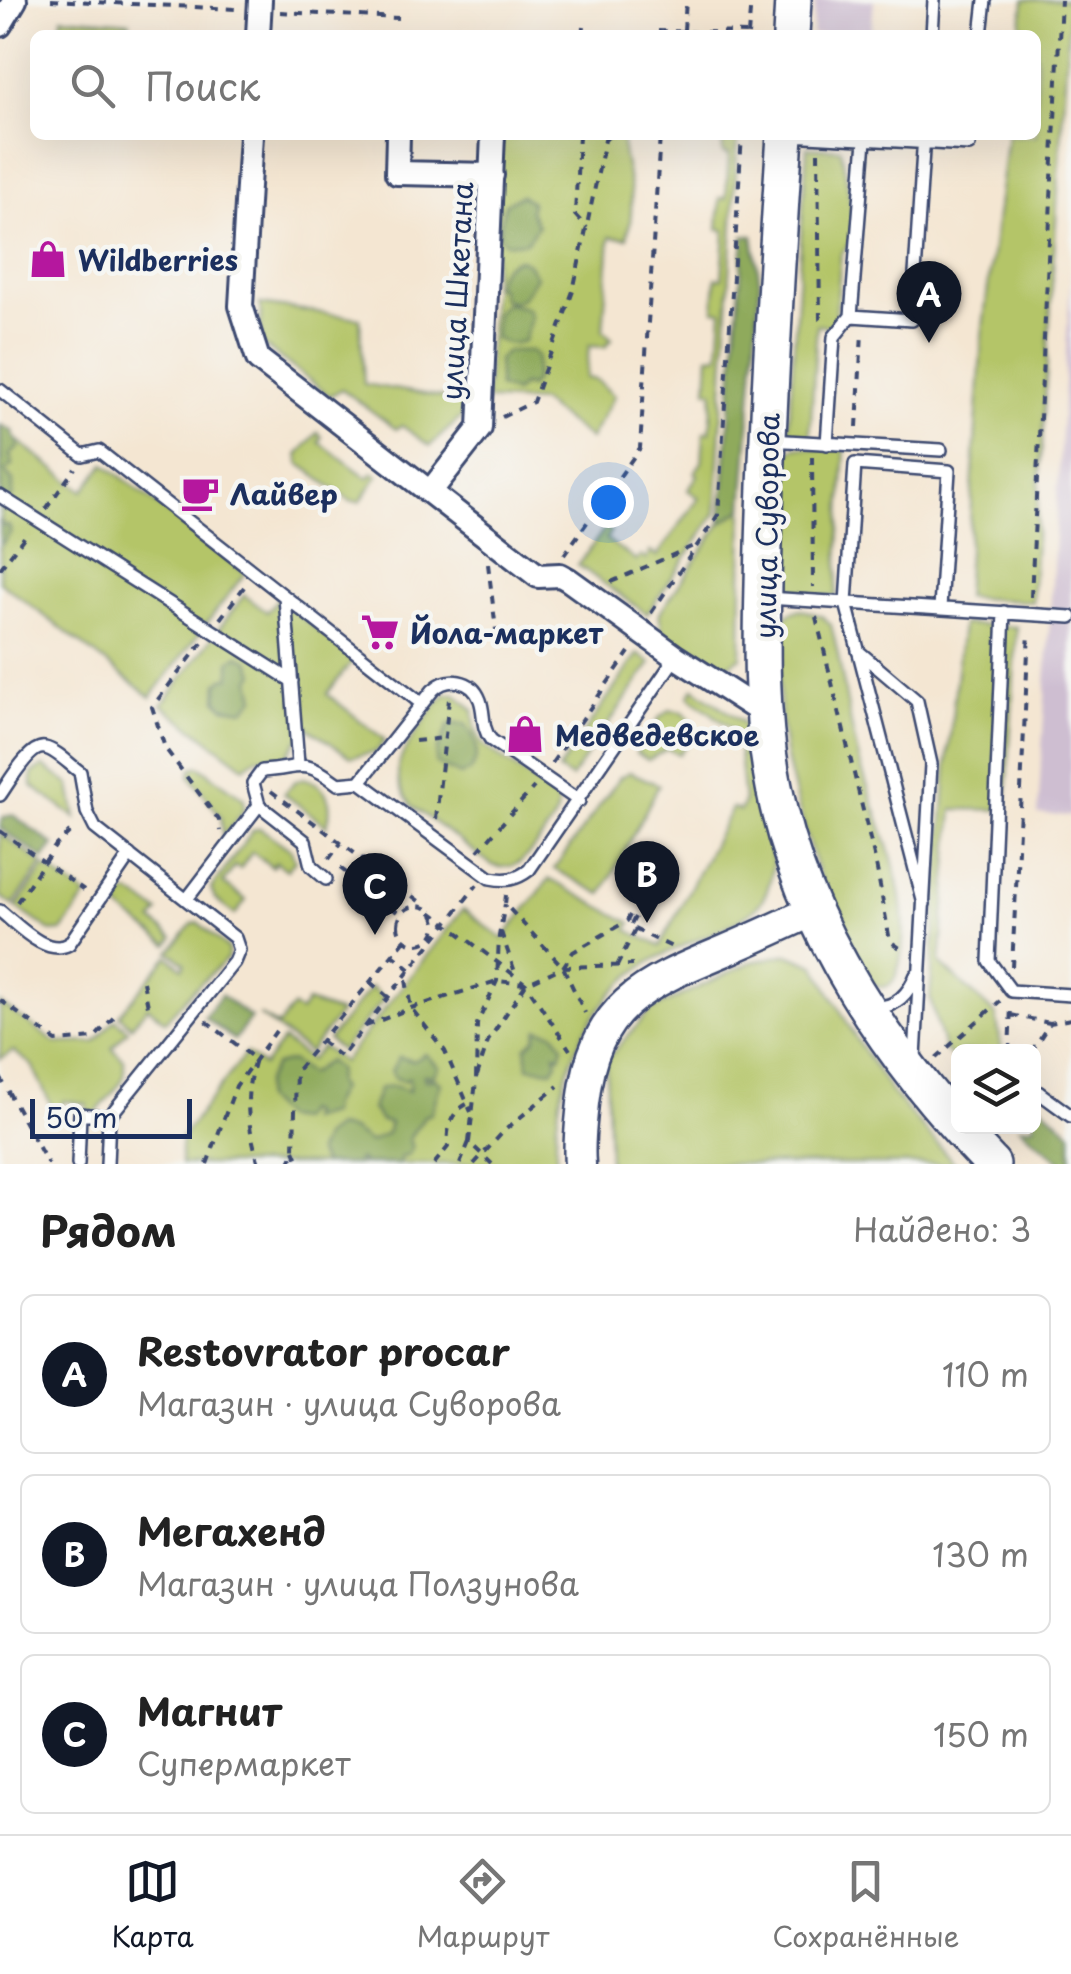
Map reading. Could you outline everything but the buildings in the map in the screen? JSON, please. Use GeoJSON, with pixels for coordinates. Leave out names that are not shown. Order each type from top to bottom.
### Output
{"type":"FeatureCollection","features":[{"type":"Feature","properties":{"kind":"main road"},"geometry":{"type":"LineString","coordinates":[[791,30],[793,0]]}},
{"type":"Feature","properties":{"kind":"main road","name":"улица Суворова"},"geometry":{"type":"LineString","coordinates":[[796,140],[767,440],[763,713],[774,789],[791,850],[815,910],[866,1005],[924,1066],[992,1164]]}},
{"type":"Feature","properties":{"kind":"main road"},"geometry":{"type":"LineString","coordinates":[[580,1164],[578,1146],[588,1074],[616,1013],[638,992],[670,974],[815,910]]}},
{"type":"Feature","properties":{"kind":"street"},"geometry":{"type":"LineString","coordinates":[[0,25],[15,0]]}},
{"type":"Feature","properties":{"kind":"street"},"geometry":{"type":"LineString","coordinates":[[258,30],[259,5]]}},
{"type":"Feature","properties":{"kind":"street"},"geometry":{"type":"LineString","coordinates":[[252,140],[241,306],[258,359],[538,576],[560,575],[763,713]]}},
{"type":"Feature","properties":{"kind":"street"},"geometry":{"type":"LineString","coordinates":[[398,140],[397,173],[492,176]]}},
{"type":"Feature","properties":{"kind":"street","name":"улица Шкетана"},"geometry":{"type":"LineString","coordinates":[[430,492],[480,428],[494,140]]}},
{"type":"Feature","properties":{"kind":"lane"},"geometry":{"type":"LineString","coordinates":[[932,30],[934,0]]}},
{"type":"Feature","properties":{"kind":"lane"},"geometry":{"type":"LineString","coordinates":[[982,30],[985,0]]}},
{"type":"Feature","properties":{"kind":"lane"},"geometry":{"type":"LineString","coordinates":[[826,444],[834,337],[851,316],[865,140]]}},
{"type":"Feature","properties":{"kind":"lane"},"geometry":{"type":"LineString","coordinates":[[851,316],[912,320],[924,140]]}},
{"type":"Feature","properties":{"kind":"lane"},"geometry":{"type":"LineString","coordinates":[[933,140],[968,144],[969,140]]}},
{"type":"Feature","properties":{"kind":"lane"},"geometry":{"type":"LineString","coordinates":[[0,390],[82,455],[99,451],[422,704]]}},
{"type":"Feature","properties":{"kind":"lane"},"geometry":{"type":"LineString","coordinates":[[767,440],[941,450]]}},
{"type":"Feature","properties":{"kind":"lane"},"geometry":{"type":"LineString","coordinates":[[924,904],[846,603],[855,464],[949,471],[940,608]]}},
{"type":"Feature","properties":{"kind":"lane"},"geometry":{"type":"LineString","coordinates":[[0,496],[292,681]]}},
{"type":"Feature","properties":{"kind":"lane"},"geometry":{"type":"LineString","coordinates":[[286,596],[298,764]]}},
{"type":"Feature","properties":{"kind":"lane"},"geometry":{"type":"LineString","coordinates":[[763,598],[1071,616]]}},
{"type":"Feature","properties":{"kind":"lane"},"geometry":{"type":"LineString","coordinates":[[1004,612],[989,961],[1011,991],[1071,995]]}},
{"type":"Feature","properties":{"kind":"lane"},"geometry":{"type":"LineString","coordinates":[[858,651],[916,700],[931,764],[921,962],[924,1066]]}},
{"type":"Feature","properties":{"kind":"lane"},"geometry":{"type":"LineString","coordinates":[[326,879],[311,866],[305,841],[259,806],[253,783],[262,771],[298,764],[316,767],[338,784],[360,782],[485,875],[506,880],[520,878],[580,801],[676,657]]}},
{"type":"Feature","properties":{"kind":"lane"},"geometry":{"type":"LineString","coordinates":[[360,782],[405,721],[438,685],[451,680],[476,692],[484,728],[491,740],[580,801]]}},
{"type":"Feature","properties":{"kind":"lane"},"geometry":{"type":"LineString","coordinates":[[0,795],[29,754],[36,748],[46,748],[80,772],[89,820],[235,938],[239,950],[196,1014],[109,1117],[107,1164]]}},
{"type":"Feature","properties":{"kind":"lane"},"geometry":{"type":"LineString","coordinates":[[186,899],[259,806]]}},
{"type":"Feature","properties":{"kind":"lane"},"geometry":{"type":"LineString","coordinates":[[3,914],[50,948],[61,948],[69,944],[130,855]]}},
{"type":"Feature","properties":{"kind":"lane"},"geometry":{"type":"LineString","coordinates":[[866,1005],[882,1008],[897,1001],[910,990],[921,962]]}},
{"type":"Feature","properties":{"kind":"lane"},"geometry":{"type":"LineString","coordinates":[[1041,1094],[1071,1116]]}},
{"type":"Feature","properties":{"kind":"lane"},"geometry":{"type":"LineString","coordinates":[[78,1164],[80,1114],[109,1117]]}},
{"type":"Feature","properties":{"kind":"path"},"geometry":{"type":"LineString","coordinates":[[50,0],[259,5],[399,18]]}},
{"type":"Feature","properties":{"kind":"path"},"geometry":{"type":"LineString","coordinates":[[684,30],[686,0]]}},
{"type":"Feature","properties":{"kind":"path"},"geometry":{"type":"LineString","coordinates":[[748,30],[751,0]]}},
{"type":"Feature","properties":{"kind":"path"},"geometry":{"type":"LineString","coordinates":[[1008,1044],[1061,0]]}},
{"type":"Feature","properties":{"kind":"path"},"geometry":{"type":"LineString","coordinates":[[579,140],[575,214],[586,228]]}},
{"type":"Feature","properties":{"kind":"path"},"geometry":{"type":"LineString","coordinates":[[480,428],[533,402],[573,291],[606,140]]}},
{"type":"Feature","properties":{"kind":"path"},"geometry":{"type":"LineString","coordinates":[[563,557],[640,448],[660,140]]}},
{"type":"Feature","properties":{"kind":"path"},"geometry":{"type":"LineString","coordinates":[[468,862],[542,777],[718,514],[742,140]]}},
{"type":"Feature","properties":{"kind":"path"},"geometry":{"type":"LineString","coordinates":[[797,140],[820,318],[834,337]]}},
{"type":"Feature","properties":{"kind":"path"},"geometry":{"type":"LineString","coordinates":[[851,316],[864,334],[856,445]]}},
{"type":"Feature","properties":{"kind":"path"},"geometry":{"type":"LineString","coordinates":[[812,442],[814,601],[820,643],[876,864],[890,941],[921,962]]}},
{"type":"Feature","properties":{"kind":"path"},"geometry":{"type":"LineString","coordinates":[[314,506],[326,490]]}},
{"type":"Feature","properties":{"kind":"path"},"geometry":{"type":"LineString","coordinates":[[484,534],[497,638]]}},
{"type":"Feature","properties":{"kind":"path"},"geometry":{"type":"LineString","coordinates":[[594,598],[603,586],[698,544]]}},
{"type":"Feature","properties":{"kind":"path"},"geometry":{"type":"LineString","coordinates":[[436,839],[451,680]]}},
{"type":"Feature","properties":{"kind":"path"},"geometry":{"type":"LineString","coordinates":[[152,708],[164,748],[219,820],[220,836]]}},
{"type":"Feature","properties":{"kind":"path"},"geometry":{"type":"LineString","coordinates":[[391,744],[446,738]]}},
{"type":"Feature","properties":{"kind":"path"},"geometry":{"type":"LineString","coordinates":[[253,783],[279,794],[424,904]]}},
{"type":"Feature","properties":{"kind":"path"},"geometry":{"type":"LineString","coordinates":[[3,914],[66,835],[89,820]]}},
{"type":"Feature","properties":{"kind":"path"},"geometry":{"type":"LineString","coordinates":[[0,831],[99,901]]}},
{"type":"Feature","properties":{"kind":"path"},"geometry":{"type":"LineString","coordinates":[[305,841],[401,915]]}},
{"type":"Feature","properties":{"kind":"path"},"geometry":{"type":"LineString","coordinates":[[329,860],[342,842]]}},
{"type":"Feature","properties":{"kind":"path"},"geometry":{"type":"LineString","coordinates":[[356,881],[370,863]]}},
{"type":"Feature","properties":{"kind":"path"},"geometry":{"type":"LineString","coordinates":[[321,1041],[341,1058],[485,875]]}},
{"type":"Feature","properties":{"kind":"path"},"geometry":{"type":"LineString","coordinates":[[476,1081],[477,1024],[497,982],[506,880]]}},
{"type":"Feature","properties":{"kind":"path"},"geometry":{"type":"LineString","coordinates":[[387,904],[400,886]]}},
{"type":"Feature","properties":{"kind":"path"},"geometry":{"type":"LineString","coordinates":[[505,904],[563,967],[590,1024],[604,1034]]}},
{"type":"Feature","properties":{"kind":"path"},"geometry":{"type":"LineString","coordinates":[[431,912],[436,924],[433,937],[422,944],[405,940],[398,927],[401,915],[412,907],[422,907],[431,912],[448,924],[526,984],[588,1074],[556,1088],[474,1164]]}},
{"type":"Feature","properties":{"kind":"path"},"geometry":{"type":"LineString","coordinates":[[366,1026],[497,982],[526,984],[563,967],[648,964],[670,974],[676,948],[630,927],[633,916],[574,952],[563,967]]}},
{"type":"Feature","properties":{"kind":"path"},"geometry":{"type":"LineString","coordinates":[[617,966],[635,930]]}},
{"type":"Feature","properties":{"kind":"path"},"geometry":{"type":"LineString","coordinates":[[501,932],[516,977]]}},
{"type":"Feature","properties":{"kind":"path"},"geometry":{"type":"LineString","coordinates":[[295,1164],[296,1071],[405,940]]}},
{"type":"Feature","properties":{"kind":"path"},"geometry":{"type":"LineString","coordinates":[[392,954],[412,970]]}},
{"type":"Feature","properties":{"kind":"path"},"geometry":{"type":"LineString","coordinates":[[406,977],[412,1008],[446,1052],[471,1112]]}},
{"type":"Feature","properties":{"kind":"path"},"geometry":{"type":"LineString","coordinates":[[143,982],[148,1006]]}},
{"type":"Feature","properties":{"kind":"path"},"geometry":{"type":"LineString","coordinates":[[370,982],[389,998]]}},
{"type":"Feature","properties":{"kind":"path"},"geometry":{"type":"LineString","coordinates":[[460,1164],[469,1142],[476,1081],[488,1041],[526,984]]}},
{"type":"Feature","properties":{"kind":"path"},"geometry":{"type":"LineString","coordinates":[[924,1066],[1011,991]]}},
{"type":"Feature","properties":{"kind":"path"},"geometry":{"type":"LineString","coordinates":[[0,1000],[56,1041],[94,1038],[116,1014]]}},
{"type":"Feature","properties":{"kind":"path"},"geometry":{"type":"LineString","coordinates":[[196,1014],[255,1059]]}},
{"type":"Feature","properties":{"kind":"path"},"geometry":{"type":"LineString","coordinates":[[1010,1015],[1050,1023],[1071,1019]]}},
{"type":"Feature","properties":{"kind":"path"},"geometry":{"type":"LineString","coordinates":[[1036,1044],[1050,1023]]}},
{"type":"Feature","properties":{"kind":"path"},"geometry":{"type":"LineString","coordinates":[[207,1164],[236,1086],[276,1031]]}},
{"type":"Feature","properties":{"kind":"path"},"geometry":{"type":"LineString","coordinates":[[255,1059],[246,1086],[246,1120],[260,1164]]}},
{"type":"Feature","properties":{"kind":"path"},"geometry":{"type":"LineString","coordinates":[[0,1077],[48,1164]]}},
{"type":"Feature","properties":{"kind":"path"},"geometry":{"type":"LineString","coordinates":[[434,1164],[448,1146],[446,1134],[456,1110],[467,1104]]}},
{"type":"Feature","properties":{"kind":"path"},"geometry":{"type":"LineString","coordinates":[[469,1142],[492,1164]]}},
{"type":"Feature","properties":{"kind":"path"},"geometry":{"type":"LineString","coordinates":[[294,1150],[295,1164]]}},
{"type":"Feature","properties":{"kind":"shaded area"},"geometry":{"type":"Polygon","coordinates":[[[815,0],[874,0],[871,30],[812,30],[815,0]]]}},
{"type":"Feature","properties":{"kind":"shaded area"},"geometry":{"type":"Polygon","coordinates":[[[1071,268],[1071,816],[1038,814],[1071,268]]]}},
{"type":"Feature","properties":{"kind":"green space"},"geometry":{"type":"Polygon","coordinates":[[[1024,0],[1070,0],[1032,602],[965,597],[982,335],[1006,140],[1041,140],[1041,30],[1021,30],[1024,0]]]}},
{"type":"Feature","properties":{"kind":"green space"},"geometry":{"type":"Polygon","coordinates":[[[62,17],[130,22],[129,30],[61,30],[62,17]]]}},
{"type":"Feature","properties":{"kind":"green space"},"geometry":{"type":"Polygon","coordinates":[[[501,140],[622,140],[631,196],[630,222],[627,238],[610,237],[603,330],[612,339],[605,347],[589,346],[586,378],[597,380],[614,396],[590,439],[541,402],[486,400],[501,140]]]}},
{"type":"Feature","properties":{"kind":"green space"},"geometry":{"type":"Polygon","coordinates":[[[722,140],[738,140],[716,513],[647,614],[578,565],[606,527],[611,531],[606,539],[636,561],[641,556],[646,559],[650,552],[657,556],[699,498],[688,490],[702,462],[704,432],[710,432],[713,391],[707,390],[709,356],[719,355],[722,311],[714,310],[716,278],[722,278],[725,230],[718,229],[720,198],[726,198],[729,154],[723,153],[722,140]]]}},
{"type":"Feature","properties":{"kind":"green space"},"geometry":{"type":"Polygon","coordinates":[[[807,147],[841,149],[854,220],[849,244],[841,254],[835,326],[817,325],[810,438],[788,437],[807,147]]]}},
{"type":"Feature","properties":{"kind":"green space"},"geometry":{"type":"Polygon","coordinates":[[[521,195],[531,202],[530,211],[538,226],[526,242],[506,243],[498,234],[505,204],[521,195]]]}},
{"type":"Feature","properties":{"kind":"green space"},"geometry":{"type":"Polygon","coordinates":[[[744,236],[753,236],[760,282],[743,509],[721,523],[744,236]]]}},
{"type":"Feature","properties":{"kind":"green space"},"geometry":{"type":"Polygon","coordinates":[[[519,259],[528,263],[536,277],[522,298],[513,302],[501,298],[501,289],[496,286],[502,268],[519,259]]]}},
{"type":"Feature","properties":{"kind":"green space"},"geometry":{"type":"Polygon","coordinates":[[[505,303],[527,308],[531,317],[524,341],[509,343],[494,338],[496,312],[505,303]]]}},
{"type":"Feature","properties":{"kind":"green space"},"geometry":{"type":"Polygon","coordinates":[[[260,304],[360,318],[364,384],[477,403],[430,446],[402,426],[396,429],[342,389],[330,396],[262,344],[260,304]]]}},
{"type":"Feature","properties":{"kind":"green space"},"geometry":{"type":"Polygon","coordinates":[[[507,351],[531,351],[537,357],[535,380],[530,387],[523,385],[515,393],[499,387],[498,359],[507,351]]]}},
{"type":"Feature","properties":{"kind":"green space"},"geometry":{"type":"Polygon","coordinates":[[[1,425],[12,431],[19,447],[10,455],[13,465],[5,472],[13,481],[13,495],[0,512],[1,425]]]}},
{"type":"Feature","properties":{"kind":"green space"},"geometry":{"type":"Polygon","coordinates":[[[0,427],[83,491],[105,464],[245,573],[151,697],[0,582],[0,427]]]}},
{"type":"Feature","properties":{"kind":"green space"},"geometry":{"type":"Polygon","coordinates":[[[318,432],[322,437],[319,442],[368,478],[373,473],[378,476],[360,502],[350,501],[300,464],[298,455],[318,432]]]}},
{"type":"Feature","properties":{"kind":"green space"},"geometry":{"type":"Polygon","coordinates":[[[797,447],[845,450],[836,596],[798,592],[783,576],[787,457],[797,447]]]}},
{"type":"Feature","properties":{"kind":"green space"},"geometry":{"type":"Polygon","coordinates":[[[743,509],[741,657],[719,672],[663,635],[659,614],[721,523],[743,509]]]}},
{"type":"Feature","properties":{"kind":"green space"},"geometry":{"type":"Polygon","coordinates":[[[0,514],[2,525],[9,526],[11,532],[0,547],[0,514]]]}},
{"type":"Feature","properties":{"kind":"green space"},"geometry":{"type":"Polygon","coordinates":[[[244,595],[267,612],[278,598],[354,659],[327,694],[385,740],[376,752],[351,757],[307,727],[286,757],[257,758],[244,767],[162,705],[244,595]]]}},
{"type":"Feature","properties":{"kind":"green space"},"geometry":{"type":"Polygon","coordinates":[[[800,609],[822,616],[831,625],[859,759],[900,891],[903,946],[896,976],[884,987],[867,978],[836,922],[789,773],[780,705],[780,624],[800,609]]]}},
{"type":"Feature","properties":{"kind":"green space"},"geometry":{"type":"Polygon","coordinates":[[[962,624],[1017,627],[1006,810],[953,809],[940,963],[996,1015],[1001,1044],[951,1044],[951,1056],[944,1049],[930,998],[962,624]]]}},
{"type":"Feature","properties":{"kind":"green space"},"geometry":{"type":"Polygon","coordinates":[[[638,654],[651,663],[571,778],[558,770],[638,654]]]}},
{"type":"Feature","properties":{"kind":"green space"},"geometry":{"type":"Polygon","coordinates":[[[238,655],[249,661],[255,673],[251,680],[255,698],[244,710],[224,707],[217,700],[218,683],[230,677],[230,661],[238,655]]]}},
{"type":"Feature","properties":{"kind":"green space"},"geometry":{"type":"Polygon","coordinates":[[[694,688],[741,721],[748,731],[773,863],[769,883],[752,911],[655,959],[609,997],[577,1047],[566,1075],[556,1134],[557,1164],[181,1164],[181,1138],[246,1053],[263,1066],[283,1040],[310,1060],[322,1047],[343,1062],[463,909],[503,939],[549,879],[631,923],[628,930],[660,946],[732,808],[740,811],[744,802],[737,733],[691,698],[694,688]]]}},
{"type":"Feature","properties":{"kind":"green space"},"geometry":{"type":"Polygon","coordinates":[[[446,694],[455,694],[473,709],[475,729],[483,745],[557,802],[557,812],[546,832],[527,856],[513,865],[492,865],[412,806],[399,784],[402,756],[446,694]]]}},
{"type":"Feature","properties":{"kind":"green space"},"geometry":{"type":"Polygon","coordinates":[[[670,710],[683,712],[691,720],[694,741],[688,742],[679,754],[667,749],[648,760],[636,753],[660,717],[670,710]]]}},
{"type":"Feature","properties":{"kind":"green space"},"geometry":{"type":"Polygon","coordinates":[[[449,724],[465,724],[477,746],[471,771],[460,775],[436,764],[437,751],[449,724]]]}},
{"type":"Feature","properties":{"kind":"green space"},"geometry":{"type":"Polygon","coordinates":[[[44,766],[70,785],[76,818],[32,786],[32,773],[44,766]]]}},
{"type":"Feature","properties":{"kind":"green space"},"geometry":{"type":"Polygon","coordinates":[[[199,766],[244,799],[244,810],[223,837],[221,817],[190,776],[192,768],[199,766]]]}},
{"type":"Feature","properties":{"kind":"green space"},"geometry":{"type":"Polygon","coordinates":[[[630,772],[659,785],[602,894],[554,869],[620,777],[630,772]]]}},
{"type":"Feature","properties":{"kind":"green space"},"geometry":{"type":"Polygon","coordinates":[[[303,778],[318,785],[327,796],[327,826],[284,794],[303,778]]]}},
{"type":"Feature","properties":{"kind":"green space"},"geometry":{"type":"Polygon","coordinates":[[[13,815],[54,845],[44,859],[0,828],[3,817],[13,815]]]}},
{"type":"Feature","properties":{"kind":"green space"},"geometry":{"type":"Polygon","coordinates":[[[260,828],[291,850],[295,860],[287,870],[276,862],[272,867],[252,852],[240,869],[235,866],[223,883],[246,900],[235,915],[215,899],[211,889],[253,830],[260,828]]]}},
{"type":"Feature","properties":{"kind":"green space"},"geometry":{"type":"Polygon","coordinates":[[[0,833],[43,864],[13,905],[0,896],[0,833]]]}},
{"type":"Feature","properties":{"kind":"green space"},"geometry":{"type":"Polygon","coordinates":[[[45,867],[87,896],[62,931],[52,932],[16,907],[45,867]]]}},
{"type":"Feature","properties":{"kind":"green space"},"geometry":{"type":"Polygon","coordinates":[[[130,893],[159,912],[153,921],[173,938],[168,945],[116,906],[130,893]]]}},
{"type":"Feature","properties":{"kind":"green space"},"geometry":{"type":"Polygon","coordinates":[[[198,922],[228,949],[228,958],[165,1021],[148,1007],[131,1026],[119,1015],[168,956],[183,968],[185,963],[170,952],[192,924],[198,922]]]}},
{"type":"Feature","properties":{"kind":"green space"},"geometry":{"type":"Polygon","coordinates":[[[788,954],[815,965],[892,1093],[955,1164],[609,1164],[606,1060],[651,1010],[751,962],[788,954]]]}},
{"type":"Feature","properties":{"kind":"green space"},"geometry":{"type":"Polygon","coordinates":[[[371,987],[384,999],[341,1051],[328,1040],[371,987]]]}},
{"type":"Feature","properties":{"kind":"green space"},"geometry":{"type":"Polygon","coordinates":[[[221,995],[251,1018],[234,1040],[204,1017],[221,995]]]}},
{"type":"Feature","properties":{"kind":"green space"},"geometry":{"type":"Polygon","coordinates":[[[307,1002],[340,1013],[309,1053],[259,1015],[278,1026],[293,1007],[300,1012],[307,1002]]]}},
{"type":"Feature","properties":{"kind":"green space"},"geometry":{"type":"Polygon","coordinates":[[[0,1003],[56,1043],[95,1042],[115,1019],[128,1030],[112,1048],[124,1060],[124,1077],[95,1114],[87,1113],[87,1104],[63,1101],[61,1110],[53,1109],[32,1065],[13,1051],[0,1059],[0,1003]]]}},
{"type":"Feature","properties":{"kind":"green space"},"geometry":{"type":"Polygon","coordinates":[[[538,1029],[555,1033],[563,1046],[560,1056],[555,1054],[557,1062],[552,1070],[528,1067],[526,1047],[536,1038],[538,1029]]]}},
{"type":"Feature","properties":{"kind":"green space"},"geometry":{"type":"Polygon","coordinates":[[[425,1054],[439,1067],[433,1076],[424,1075],[425,1080],[435,1078],[441,1083],[431,1114],[424,1116],[409,1140],[409,1155],[400,1158],[400,1164],[364,1164],[359,1159],[355,1164],[323,1164],[317,1152],[324,1136],[336,1127],[352,1130],[369,1142],[387,1133],[390,1123],[381,1121],[372,1109],[379,1089],[392,1086],[409,1091],[409,1078],[395,1078],[391,1071],[399,1057],[414,1061],[425,1054]]]}},
{"type":"Feature","properties":{"kind":"green space"},"geometry":{"type":"Polygon","coordinates":[[[291,1061],[309,1074],[328,1061],[338,1070],[336,1082],[340,1089],[330,1114],[308,1120],[310,1113],[304,1111],[299,1120],[283,1118],[264,1099],[265,1083],[275,1065],[291,1061]]]}},
{"type":"Feature","properties":{"kind":"green space"},"geometry":{"type":"Polygon","coordinates":[[[1041,1105],[1071,1132],[1071,1164],[1063,1164],[1028,1134],[1041,1134],[1041,1105]]]}},
{"type":"Feature","properties":{"kind":"place","name":"Wildberries"},"geometry":{"type":"Point","coordinates":[48,259]}},
{"type":"Feature","properties":{"kind":"place","name":"Restovrator procar"},"geometry":{"type":"Point","coordinates":[929,343]}},
{"type":"Feature","properties":{"kind":"place","name":"Лайвер"},"geometry":{"type":"Point","coordinates":[200,493]}},
{"type":"Feature","properties":{"kind":"place","name":"Йола-маркет"},"geometry":{"type":"Point","coordinates":[380,632]}},
{"type":"Feature","properties":{"kind":"place","name":"Медведевское"},"geometry":{"type":"Point","coordinates":[525,734]}},
{"type":"Feature","properties":{"kind":"place","name":"Мегахенд"},"geometry":{"type":"Point","coordinates":[647,923]}},
{"type":"Feature","properties":{"kind":"place","name":"Магнит"},"geometry":{"type":"Point","coordinates":[375,935]}}]}
